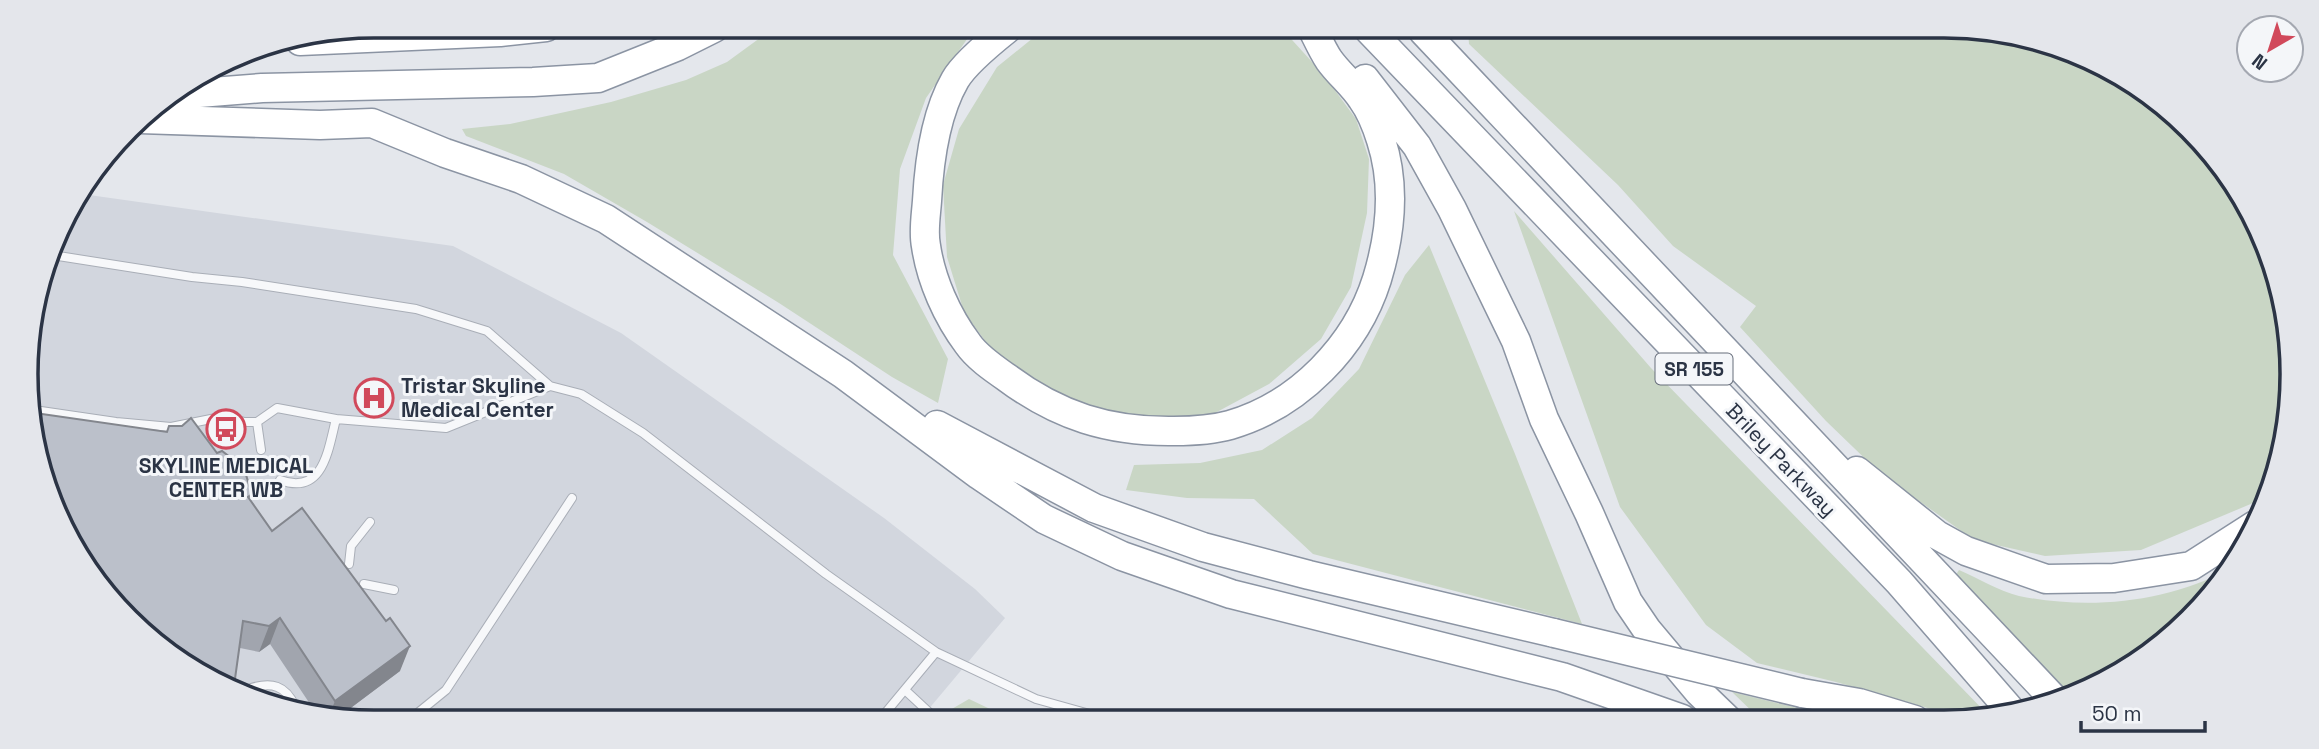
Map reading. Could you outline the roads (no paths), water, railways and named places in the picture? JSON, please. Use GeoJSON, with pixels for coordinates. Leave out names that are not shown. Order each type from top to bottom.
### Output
{"type":"FeatureCollection","features":[{"type":"Feature","properties":{"kind":"highway"},"geometry":{"type":"LineString","coordinates":[[190,94],[262,88],[598,78],[694,38]]}},
{"type":"Feature","properties":{"kind":"highway"},"geometry":{"type":"LineString","coordinates":[[996,38],[955,79],[939,120],[929,166],[925,244],[947,311],[969,346],[998,371],[1031,396],[1070,415],[1104,426],[1135,430],[1199,431],[1231,425],[1292,395],[1325,366],[1347,340],[1370,302],[1385,252],[1391,208],[1389,172],[1381,139],[1363,100],[1329,60],[1318,38]]}},
{"type":"Feature","properties":{"kind":"highway"},"geometry":{"type":"LineString","coordinates":[[1323,38],[1356,69],[1417,146],[1452,209],[1516,341],[1544,419],[1628,602],[1647,630],[1718,710]]}},
{"type":"Feature","properties":{"kind":"highway","name":"Briley Parkway"},"geometry":{"type":"LineString","coordinates":[[1376,38],[1899,583],[2006,705]]}},
{"type":"Feature","properties":{"kind":"highway","name":"Briley Parkway"},"geometry":{"type":"LineString","coordinates":[[1430,38],[2049,694]]}},
{"type":"Feature","properties":{"kind":"highway"},"geometry":{"type":"LineString","coordinates":[[156,120],[295,125],[372,123],[445,153],[521,179],[606,219],[842,374],[979,475],[1044,519],[1122,556],[1231,594],[1562,677],[1656,710]]}},
{"type":"Feature","properties":{"kind":"highway"},"geometry":{"type":"LineString","coordinates":[[842,374],[1094,508],[1203,547],[1323,579],[1883,710]]}},
{"type":"Feature","properties":{"kind":"highway"},"geometry":{"type":"LineString","coordinates":[[1760,388],[1937,535],[1966,551],[2046,579],[2114,578],[2190,566],[2239,535]]}},
{"type":"Feature","properties":{"kind":"lane"},"geometry":{"type":"LineString","coordinates":[[60,256],[416,309],[487,331],[550,386],[581,394],[643,433],[826,574],[936,652],[1036,699],[1075,710]]}},
{"type":"Feature","properties":{"kind":"lane"},"geometry":{"type":"LineString","coordinates":[[40,411],[171,427],[226,416],[244,422],[257,422],[277,408],[336,419],[446,428],[550,386]]}},
{"type":"Feature","properties":{"kind":"lane"},"geometry":{"type":"LineString","coordinates":[[280,480],[293,485],[306,483],[319,472],[326,459],[336,419]]}},
{"type":"Feature","properties":{"kind":"lane"},"geometry":{"type":"LineString","coordinates":[[257,422],[261,450]]}},
{"type":"Feature","properties":{"kind":"lane"},"geometry":{"type":"LineString","coordinates":[[421,710],[446,690],[572,498]]}},
{"type":"Feature","properties":{"kind":"lane"},"geometry":{"type":"LineString","coordinates":[[349,564],[351,546],[370,522]]}},
{"type":"Feature","properties":{"kind":"lane"},"geometry":{"type":"LineString","coordinates":[[364,584],[394,590]]}},
{"type":"Feature","properties":{"kind":"lane"},"geometry":{"type":"LineString","coordinates":[[888,710],[936,652]]}},
{"type":"Feature","properties":{"kind":"lane"},"geometry":{"type":"LineString","coordinates":[[253,688],[268,684],[289,694],[292,700]]}},
{"type":"Feature","properties":{"kind":"lane"},"geometry":{"type":"LineString","coordinates":[[905,690],[926,710]]}},
{"type":"Feature","properties":{"kind":"place","name":"Tristar Skyline Medical Center"},"geometry":{"type":"Point","coordinates":[374,398]}},
{"type":"Feature","properties":{"kind":"place","name":"SKYLINE MEDICAL CENTER WB"},"geometry":{"type":"Point","coordinates":[226,429]}}]}
